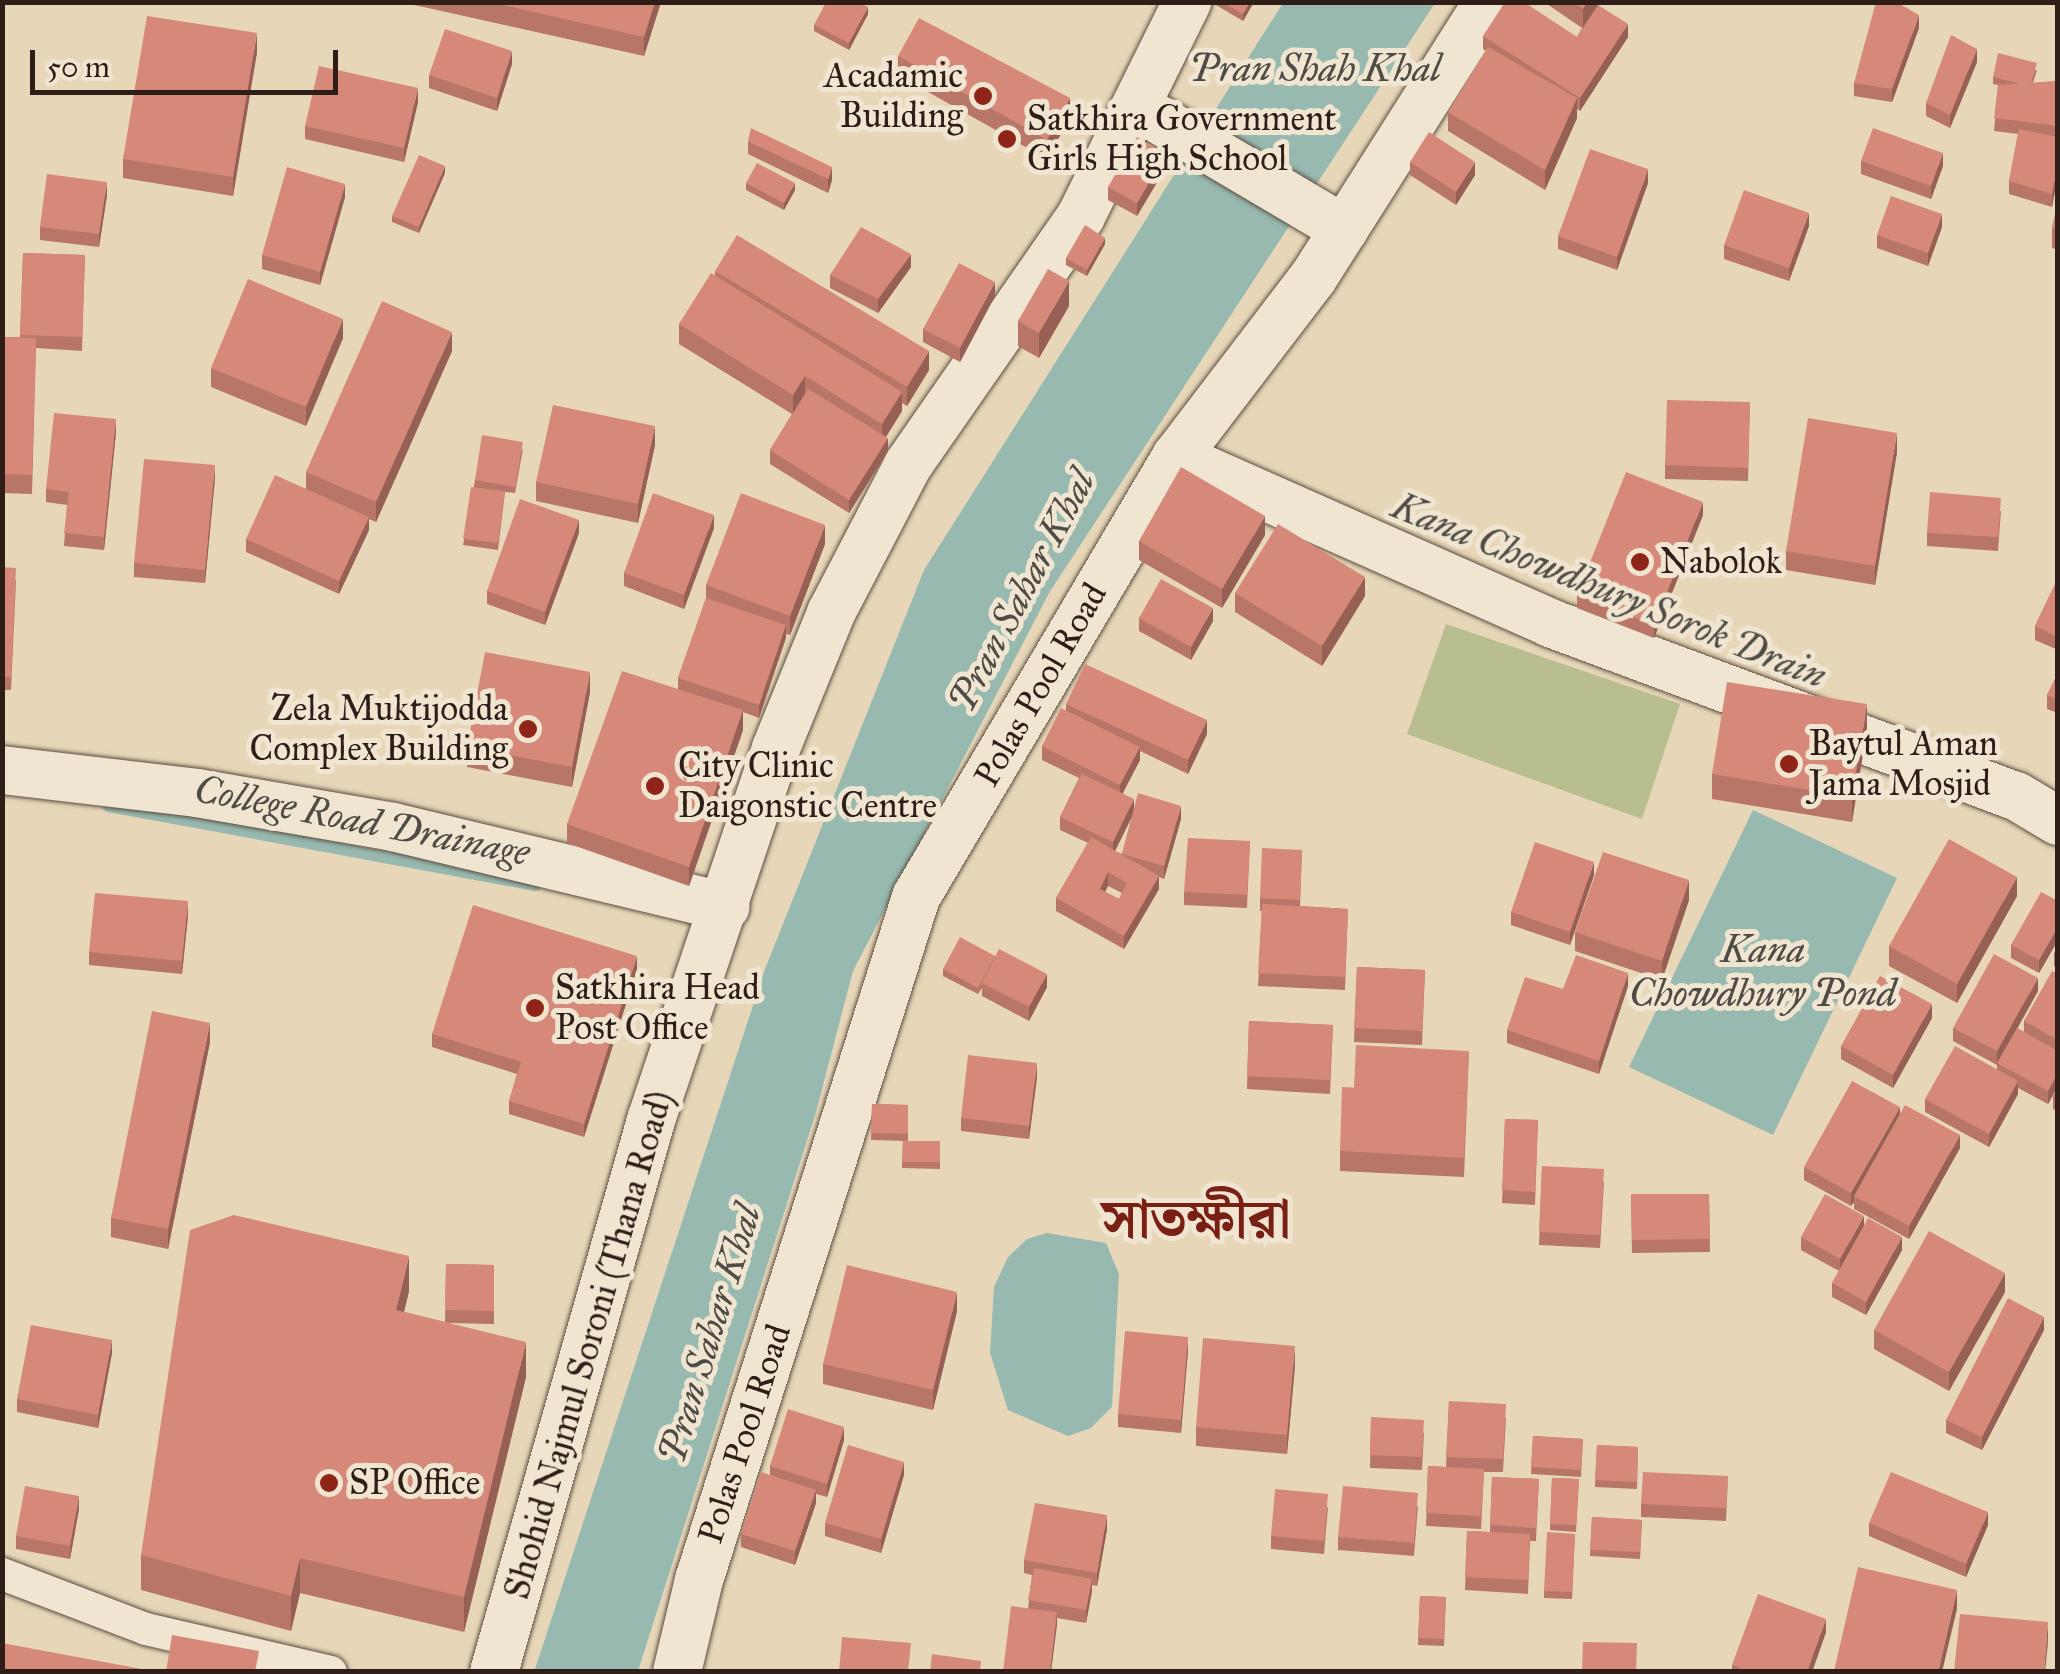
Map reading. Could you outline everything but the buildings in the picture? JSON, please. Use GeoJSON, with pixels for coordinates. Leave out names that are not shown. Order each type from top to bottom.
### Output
{"type":"FeatureCollection","features":[{"type":"Feature","properties":{"kind":"street","name":"Shohid Najmul Soroni (Thana Road)"},"geometry":{"type":"LineString","coordinates":[[494,1672],[651,1120],[726,907],[776,748],[856,564],[908,465],[1081,216],[1187,2]]}},
{"type":"Feature","properties":{"kind":"street","name":"Polas Pool Road"},"geometry":{"type":"LineString","coordinates":[[677,1672],[698,1580],[916,897],[1176,457],[1344,229],[1488,2]]}},
{"type":"Feature","properties":{"kind":"street"},"geometry":{"type":"LineString","coordinates":[[1136,106],[1344,229]]}},
{"type":"Feature","properties":{"kind":"street"},"geometry":{"type":"LineString","coordinates":[[1176,457],[1550,622],[2016,796],[2058,821]]}},
{"type":"Feature","properties":{"kind":"street"},"geometry":{"type":"LineString","coordinates":[[2,770],[198,793],[393,826],[726,907]]}},
{"type":"Feature","properties":{"kind":"street"},"geometry":{"type":"LineString","coordinates":[[2,1574],[146,1629],[331,1672]]}},
{"type":"Feature","properties":{"kind":"green space"},"geometry":{"type":"Polygon","coordinates":[[[1446,624],[1680,704],[1642,819],[1407,734],[1446,624]]]}},
{"type":"Feature","properties":{"kind":"water","name":"Pran Shah Khal"},"geometry":{"type":"Polygon","coordinates":[[[1283,3],[1435,3],[1049,593],[853,971],[816,1112],[638,1671],[534,1672],[765,969],[924,570],[1283,3]]]}},
{"type":"Feature","properties":{"kind":"water","name":"Kana Chowdhury Pond"},"geometry":{"type":"Polygon","coordinates":[[[1753,810],[1897,878],[1773,1135],[1629,1067],[1753,810]]]}},
{"type":"Feature","properties":{"kind":"water"},"geometry":{"type":"Polygon","coordinates":[[[1047,1233],[1106,1243],[1119,1274],[1112,1407],[1091,1428],[1068,1436],[1008,1410],[990,1353],[994,1287],[1008,1257],[1027,1239],[1047,1233]]]}},
{"type":"Feature","properties":{"kind":"waterway","name":"College Road Drainage"},"geometry":{"type":"LineString","coordinates":[[109,806],[536,885]]}},
{"type":"Feature","properties":{"kind":"place","name":"Acadamic Building"},"geometry":{"type":"Point","coordinates":[983,96]}},
{"type":"Feature","properties":{"kind":"place","name":"Satkhira Government Girls High School"},"geometry":{"type":"Point","coordinates":[1007,139]}},
{"type":"Feature","properties":{"kind":"place","name":"Nabolok"},"geometry":{"type":"Point","coordinates":[1640,562]}},
{"type":"Feature","properties":{"kind":"place","name":"Zela Muktijodda Complex Building"},"geometry":{"type":"Point","coordinates":[528,729]}},
{"type":"Feature","properties":{"kind":"place","name":"Baytul Aman Jama Mosjid"},"geometry":{"type":"Point","coordinates":[1789,764]}},
{"type":"Feature","properties":{"kind":"place","name":"City Clinic Daigonstic Centre"},"geometry":{"type":"Point","coordinates":[655,786]}},
{"type":"Feature","properties":{"kind":"place","name":"Satkhira Head Post Office"},"geometry":{"type":"Point","coordinates":[535,1008]}},
{"type":"Feature","properties":{"kind":"place","name":"SP Office"},"geometry":{"type":"Point","coordinates":[329,1483]}},
{"type":"Feature","properties":{"kind":"district","name":"সাতক্ষীরা"},"geometry":{"type":"Point","coordinates":[1196,1219]}},
{"type":"Feature","properties":{"kind":"water label","name":"Pran Sahar Khal"},"geometry":{"type":"Point","coordinates":[1022,591]}},
{"type":"Feature","properties":{"kind":"water label","name":"Kana Chowdhury Sorok Drain"},"geometry":{"type":"Point","coordinates":[1609,591]}},
{"type":"Feature","properties":{"kind":"water label","name":"Pran Sahar Khal"},"geometry":{"type":"Point","coordinates":[710,1334]}}]}
